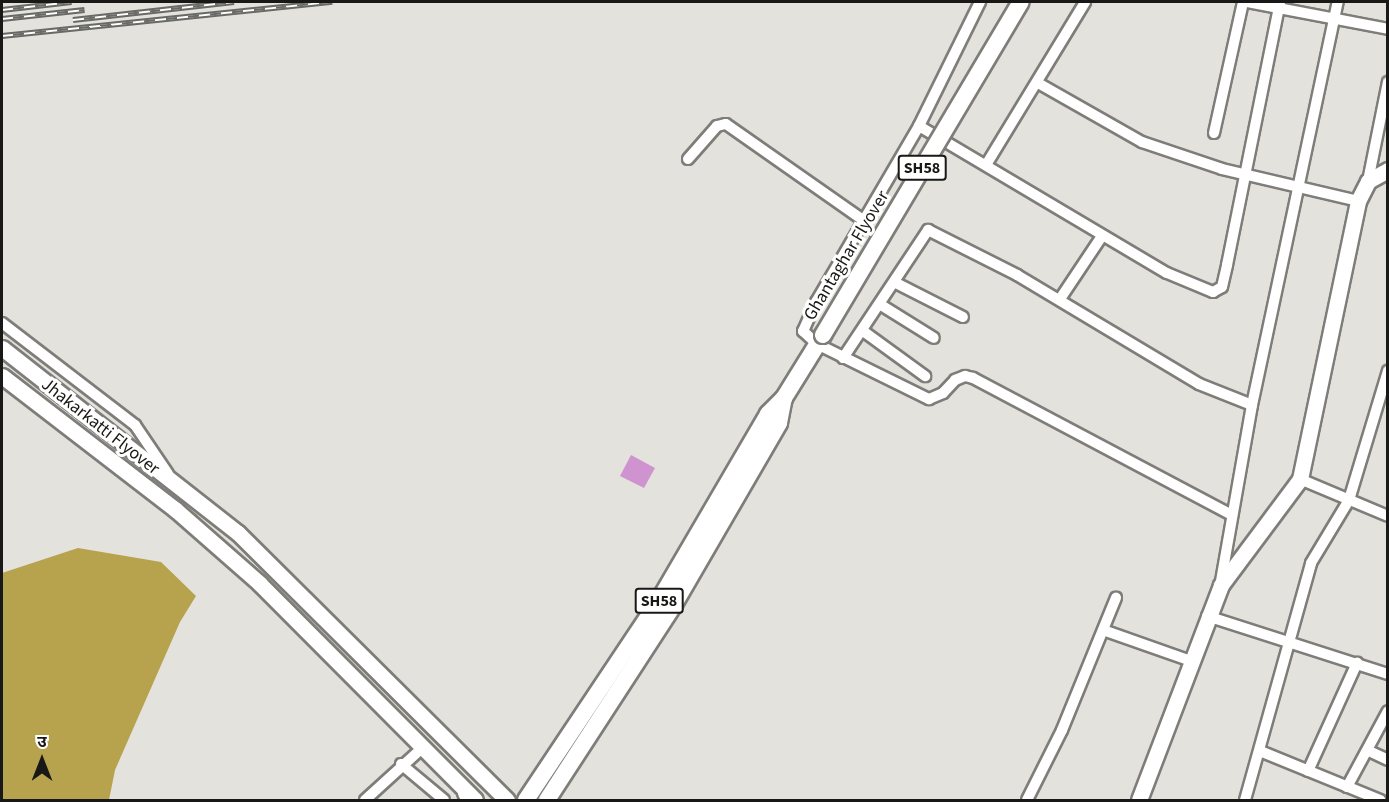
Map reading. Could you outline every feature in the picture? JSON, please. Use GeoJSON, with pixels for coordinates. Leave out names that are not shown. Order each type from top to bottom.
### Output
{"type":"FeatureCollection","features":[{"type":"Feature","properties":{"kind":"main road","name":"Ghantaghar Flyover"},"geometry":{"type":"LineString","coordinates":[[820,339],[1021,2]]}},
{"type":"Feature","properties":{"kind":"main road"},"geometry":{"type":"LineString","coordinates":[[1139,801],[1207,616],[1221,585],[1300,479],[1358,201],[1368,181],[1388,170]]}},
{"type":"Feature","properties":{"kind":"main road","name":"SH58"},"geometry":{"type":"LineString","coordinates":[[526,801],[660,599],[768,414],[784,399],[820,339]]}},
{"type":"Feature","properties":{"kind":"main road","name":"Jhakarkatti Flyover"},"geometry":{"type":"LineString","coordinates":[[2,348],[170,476],[279,571],[507,801]]}},
{"type":"Feature","properties":{"kind":"main road","name":"Jhakarkatti Flyover"},"geometry":{"type":"LineString","coordinates":[[2,376],[176,510],[259,583],[470,798]]}},
{"type":"Feature","properties":{"kind":"main road","name":"SH58"},"geometry":{"type":"LineString","coordinates":[[551,798],[674,606],[779,423],[784,399]]}},
{"type":"Feature","properties":{"kind":"street"},"geometry":{"type":"LineString","coordinates":[[980,2],[919,126],[804,322],[806,336],[820,339],[843,358],[929,399],[943,393],[955,380],[965,376],[973,378],[1232,515]]}},
{"type":"Feature","properties":{"kind":"street"},"geometry":{"type":"LineString","coordinates":[[986,165],[1038,83],[1085,2]]}},
{"type":"Feature","properties":{"kind":"street"},"geometry":{"type":"LineString","coordinates":[[1214,133],[1243,2]]}},
{"type":"Feature","properties":{"kind":"street"},"geometry":{"type":"LineString","coordinates":[[1247,2],[1279,5],[1334,19],[1388,29]]}},
{"type":"Feature","properties":{"kind":"street"},"geometry":{"type":"LineString","coordinates":[[1221,585],[1252,405],[1338,2]]}},
{"type":"Feature","properties":{"kind":"street"},"geometry":{"type":"LineString","coordinates":[[919,126],[1102,236],[1175,277],[1213,292],[1222,287],[1279,5]]}},
{"type":"Feature","properties":{"kind":"street"},"geometry":{"type":"LineString","coordinates":[[1368,181],[1388,82]]}},
{"type":"Feature","properties":{"kind":"street"},"geometry":{"type":"LineString","coordinates":[[1038,83],[1142,142],[1244,175],[1300,185],[1358,201]]}},
{"type":"Feature","properties":{"kind":"street"},"geometry":{"type":"LineString","coordinates":[[687,159],[717,126],[726,124],[863,220]]}},
{"type":"Feature","properties":{"kind":"street"},"geometry":{"type":"LineString","coordinates":[[843,358],[896,283],[928,230],[1060,299],[1199,384],[1252,405]]}},
{"type":"Feature","properties":{"kind":"street"},"geometry":{"type":"LineString","coordinates":[[1060,299],[1102,236]]}},
{"type":"Feature","properties":{"kind":"street"},"geometry":{"type":"LineString","coordinates":[[896,283],[963,317]]}},
{"type":"Feature","properties":{"kind":"street"},"geometry":{"type":"LineString","coordinates":[[880,305],[934,338]]}},
{"type":"Feature","properties":{"kind":"street"},"geometry":{"type":"LineString","coordinates":[[2,323],[135,425],[170,476]]}},
{"type":"Feature","properties":{"kind":"street"},"geometry":{"type":"LineString","coordinates":[[862,331],[925,376]]}},
{"type":"Feature","properties":{"kind":"street"},"geometry":{"type":"LineString","coordinates":[[1245,801],[1260,751],[1287,639],[1316,551],[1349,500],[1388,371]]}},
{"type":"Feature","properties":{"kind":"street"},"geometry":{"type":"LineString","coordinates":[[1300,479],[1388,516]]}},
{"type":"Feature","properties":{"kind":"street"},"geometry":{"type":"LineString","coordinates":[[1027,801],[1062,730],[1116,598]]}},
{"type":"Feature","properties":{"kind":"street"},"geometry":{"type":"LineString","coordinates":[[1207,616],[1287,639],[1388,674]]}},
{"type":"Feature","properties":{"kind":"street"},"geometry":{"type":"LineString","coordinates":[[1103,630],[1191,661]]}},
{"type":"Feature","properties":{"kind":"street"},"geometry":{"type":"LineString","coordinates":[[1308,771],[1357,663]]}},
{"type":"Feature","properties":{"kind":"street"},"geometry":{"type":"LineString","coordinates":[[1347,787],[1369,751],[1388,711]]}},
{"type":"Feature","properties":{"kind":"street"},"geometry":{"type":"LineString","coordinates":[[365,801],[401,764],[422,749]]}},
{"type":"Feature","properties":{"kind":"street"},"geometry":{"type":"LineString","coordinates":[[1260,751],[1380,801]]}},
{"type":"Feature","properties":{"kind":"street"},"geometry":{"type":"LineString","coordinates":[[1369,751],[1388,760]]}},
{"type":"Feature","properties":{"kind":"street"},"geometry":{"type":"LineString","coordinates":[[401,764],[444,801]]}},
{"type":"Feature","properties":{"kind":"shaded area"},"geometry":{"type":"Polygon","coordinates":[[[78,548],[161,562],[196,596],[180,622],[115,770],[109,800],[2,800],[2,573],[78,548]]]}},
{"type":"Feature","properties":{"kind":"building"},"geometry":{"type":"Polygon","coordinates":[[[631,455],[655,468],[644,488],[620,476],[631,455]]]}},
{"type":"Feature","properties":{"kind":"railway"},"geometry":{"type":"LineString","coordinates":[[2,10],[72,2]]}},
{"type":"Feature","properties":{"kind":"railway"},"geometry":{"type":"LineString","coordinates":[[73,20],[234,2]]}},
{"type":"Feature","properties":{"kind":"railway"},"geometry":{"type":"LineString","coordinates":[[2,36],[332,2]]}},
{"type":"Feature","properties":{"kind":"railway"},"geometry":{"type":"LineString","coordinates":[[2,19],[85,10]]}}]}
